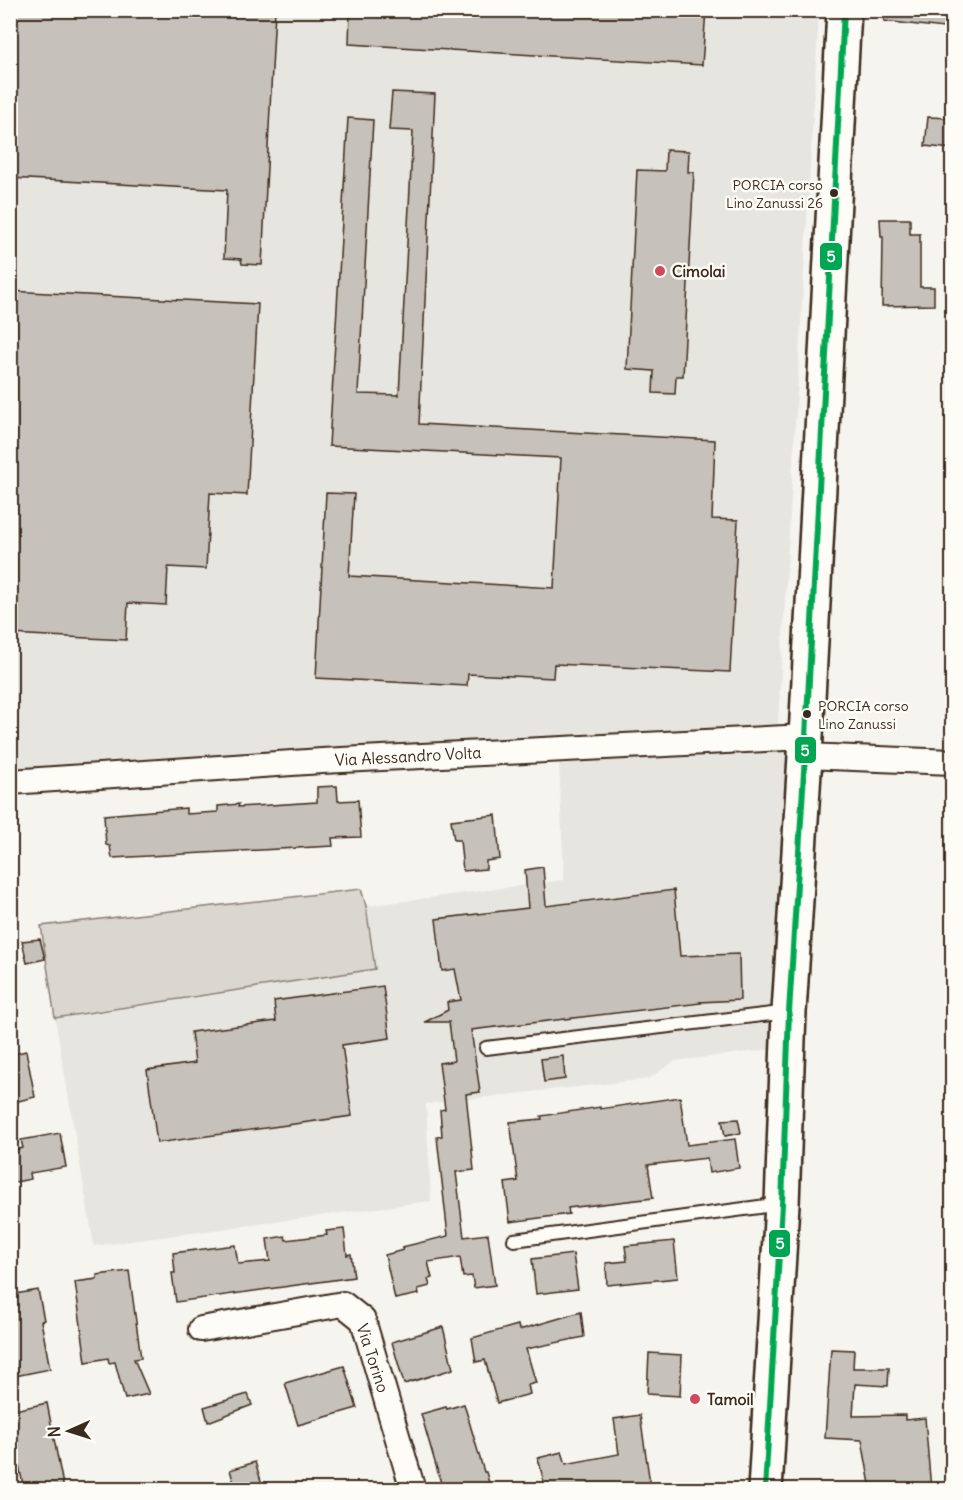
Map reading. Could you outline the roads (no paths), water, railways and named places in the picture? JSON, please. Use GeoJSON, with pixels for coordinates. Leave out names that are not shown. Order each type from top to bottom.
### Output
{"type":"FeatureCollection","features":[{"type":"Feature","properties":{"kind":"main road"},"geometry":{"type":"LineString","coordinates":[[765,1490],[844,10]]}},
{"type":"Feature","properties":{"kind":"street","name":"Via Alessandro Volta"},"geometry":{"type":"LineString","coordinates":[[10,782],[322,761],[806,746],[952,762]]}},
{"type":"Feature","properties":{"kind":"street","name":"Via Torino"},"geometry":{"type":"LineString","coordinates":[[201,1329],[343,1304],[363,1320],[413,1490]]}},
{"type":"Feature","properties":{"kind":"lane"},"geometry":{"type":"LineString","coordinates":[[486,1048],[789,1012]]}},
{"type":"Feature","properties":{"kind":"lane"},"geometry":{"type":"LineString","coordinates":[[514,1240],[782,1204]]}},
{"type":"Feature","properties":{"kind":"place","name":"PORCIA corso Lino Zanussi 26"},"geometry":{"type":"Point","coordinates":[834,193]}},
{"type":"Feature","properties":{"kind":"place","name":"Cimolai"},"geometry":{"type":"Point","coordinates":[660,271]}},
{"type":"Feature","properties":{"kind":"place","name":"PORCIA corso Lino Zanussi"},"geometry":{"type":"Point","coordinates":[807,714]}},
{"type":"Feature","properties":{"kind":"place","name":"Tamoil"},"geometry":{"type":"Point","coordinates":[695,1399]}}]}
